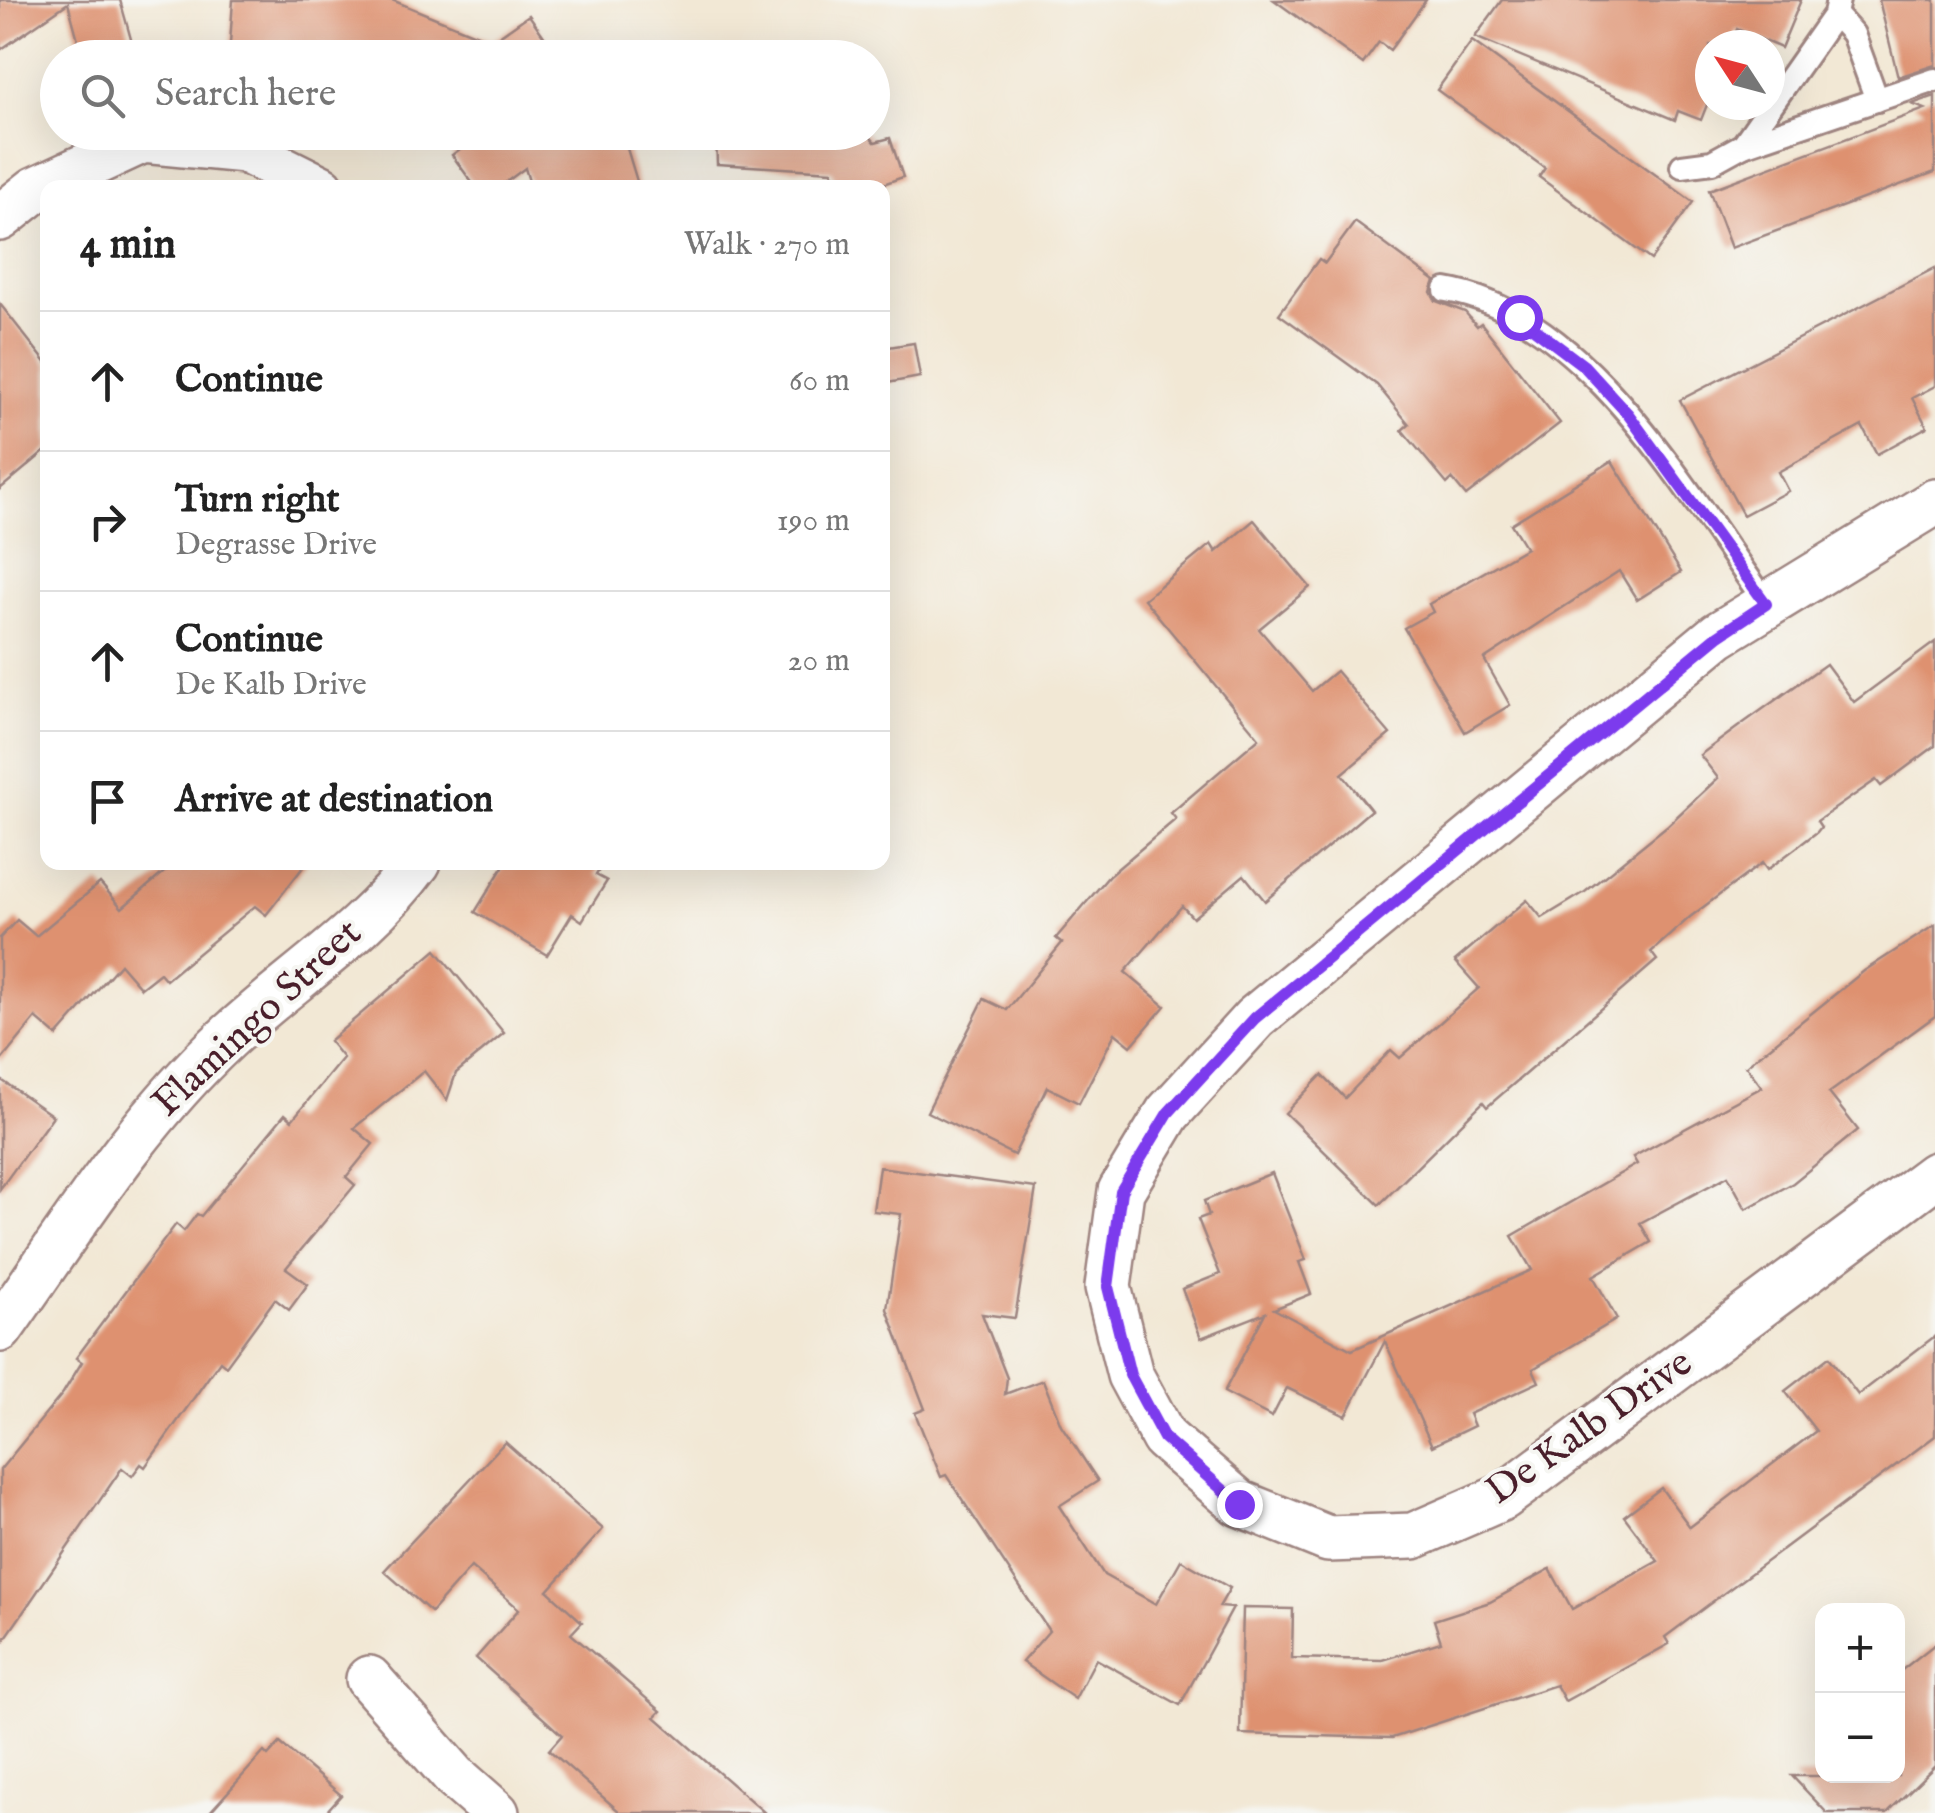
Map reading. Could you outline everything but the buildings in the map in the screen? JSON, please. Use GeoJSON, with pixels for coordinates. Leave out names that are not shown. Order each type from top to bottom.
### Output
{"type":"FeatureCollection","features":[{"type":"Feature","properties":{"kind":"street"},"geometry":{"type":"LineString","coordinates":[[57,180],[121,150]]}},
{"type":"Feature","properties":{"kind":"street"},"geometry":{"type":"LineString","coordinates":[[246,150],[306,180]]}},
{"type":"Feature","properties":{"kind":"street"},"geometry":{"type":"LineString","coordinates":[[0,218],[40,188]]}},
{"type":"Feature","properties":{"kind":"street"},"geometry":{"type":"LineString","coordinates":[[1766,604],[1935,502]]}},
{"type":"Feature","properties":{"kind":"street","name":"De Kalb Drive"},"geometry":{"type":"LineString","coordinates":[[1766,604],[1718,636],[1255,1018],[1168,1113],[1121,1191],[1108,1287],[1130,1375],[1164,1438],[1239,1504],[1328,1539],[1413,1536],[1503,1498],[1935,1175]]}},
{"type":"Feature","properties":{"kind":"street","name":"Flamingo Street"},"geometry":{"type":"LineString","coordinates":[[0,1329],[155,1110],[226,1038],[396,893],[412,870]]}},
{"type":"Feature","properties":{"kind":"street"},"geometry":{"type":"LineString","coordinates":[[369,1679],[454,1776],[496,1813]]}},
{"type":"Feature","properties":{"kind":"lane"},"geometry":{"type":"LineString","coordinates":[[1743,145],[1836,7],[1852,34],[1877,100]]}},
{"type":"Feature","properties":{"kind":"lane"},"geometry":{"type":"LineString","coordinates":[[1682,166],[1712,162],[1743,145],[1935,80]]}},
{"type":"Feature","properties":{"kind":"lane"},"geometry":{"type":"LineString","coordinates":[[1446,290],[1474,294],[1519,317],[1584,366],[1628,414],[1766,604]]}},
{"type":"Feature","properties":{"kind":"route"},"geometry":{"type":"LineString","coordinates":[[1239,1504],[1164,1438],[1130,1375],[1108,1287],[1121,1191],[1168,1113],[1255,1018],[1718,636],[1766,604],[1628,414],[1584,366],[1519,317]]}}]}
